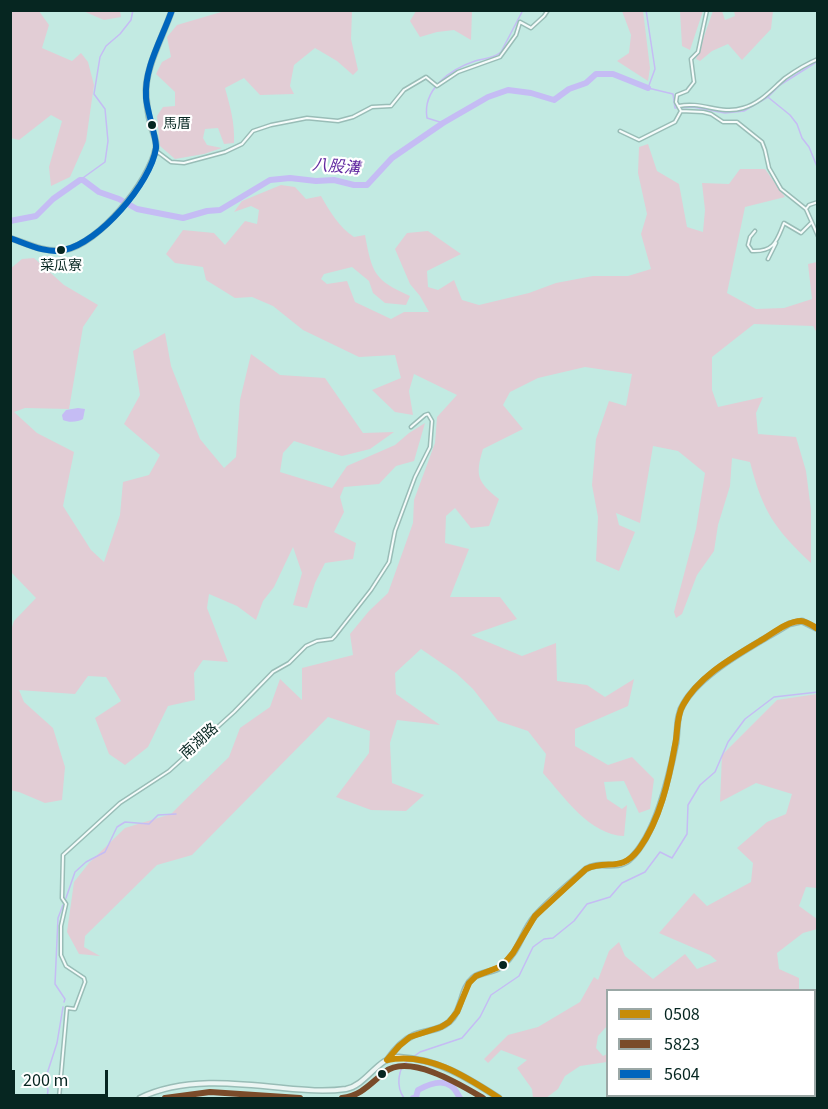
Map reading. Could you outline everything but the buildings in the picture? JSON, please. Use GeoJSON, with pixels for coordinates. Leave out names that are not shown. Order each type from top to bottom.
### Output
{"type":"FeatureCollection","features":[{"type":"Feature","properties":{"kind":"street"},"geometry":{"type":"LineString","coordinates":[[10,238],[46,250],[74,248],[95,234],[138,187],[155,150],[156,140],[151,128],[146,88],[148,76],[172,10]]}},
{"type":"Feature","properties":{"kind":"street"},"geometry":{"type":"LineString","coordinates":[[155,150],[171,162],[184,163],[225,152],[242,144],[253,131],[271,125],[307,118],[333,122],[344,120],[372,107],[391,106],[404,90],[426,77],[434,85],[440,85],[458,72],[500,57],[516,35],[520,22],[531,28],[548,10]]}},
{"type":"Feature","properties":{"kind":"street"},"geometry":{"type":"LineString","coordinates":[[681,111],[676,102],[677,95],[687,91],[694,82],[691,58],[698,52],[707,10]]}},
{"type":"Feature","properties":{"kind":"street"},"geometry":{"type":"LineString","coordinates":[[679,106],[693,104],[718,110],[744,108],[769,94],[786,78],[818,59]]}},
{"type":"Feature","properties":{"kind":"street"},"geometry":{"type":"LineString","coordinates":[[620,130],[639,140],[675,122],[681,111]]}},
{"type":"Feature","properties":{"kind":"street"},"geometry":{"type":"LineString","coordinates":[[681,111],[703,112],[723,122],[741,124],[764,145],[769,168],[781,189],[806,209],[818,236]]}},
{"type":"Feature","properties":{"kind":"street"},"geometry":{"type":"LineString","coordinates":[[806,209],[809,205],[818,202]]}},
{"type":"Feature","properties":{"kind":"street"},"geometry":{"type":"LineString","coordinates":[[768,259],[784,223],[801,233],[811,223]]}},
{"type":"Feature","properties":{"kind":"street"},"geometry":{"type":"LineString","coordinates":[[756,231],[748,240],[752,251],[768,249],[776,243]]}},
{"type":"Feature","properties":{"kind":"street","name":"南湖路"},"geometry":{"type":"LineString","coordinates":[[59,1098],[67,1008],[75,1009],[85,982],[84,978],[66,966],[60,955],[61,926],[66,904],[62,898],[63,855],[120,803],[169,771],[234,712],[273,672],[289,663],[306,646],[317,641],[332,639],[335,636],[371,590],[389,561],[395,531],[415,477],[430,447],[431,417],[428,414],[425,415],[411,427]]}},
{"type":"Feature","properties":{"kind":"street"},"geometry":{"type":"LineString","coordinates":[[140,1098],[163,1088],[221,1083],[315,1090],[341,1089],[357,1085],[387,1060],[398,1046],[411,1037],[438,1029],[449,1022],[459,1008],[471,980],[496,970],[510,958],[518,948],[534,917],[586,868],[596,865],[612,867],[621,865],[640,847],[658,812],[675,746],[681,710],[686,699],[713,672],[789,624],[802,621],[818,629]]}},
{"type":"Feature","properties":{"kind":"street"},"geometry":{"type":"LineString","coordinates":[[387,1060],[402,1057],[453,1070],[499,1098]]}},
{"type":"Feature","properties":{"kind":"shaded area"},"geometry":{"type":"Polygon","coordinates":[[[11,10],[39,11],[49,25],[42,48],[72,61],[81,53],[88,62],[94,85],[86,141],[70,177],[51,186],[49,167],[62,121],[51,115],[19,140],[11,138],[11,10]]]}},
{"type":"Feature","properties":{"kind":"shaded area"},"geometry":{"type":"Polygon","coordinates":[[[228,10],[352,11],[351,39],[358,70],[353,75],[337,61],[315,48],[294,65],[290,86],[294,94],[260,95],[244,78],[225,88],[233,122],[234,143],[224,144],[218,128],[205,129],[203,138],[207,145],[222,148],[175,159],[160,146],[157,116],[163,107],[175,106],[175,92],[156,74],[162,62],[171,57],[167,37],[177,25],[228,10]]]}},
{"type":"Feature","properties":{"kind":"shaded area"},"geometry":{"type":"Polygon","coordinates":[[[83,11],[120,11],[121,17],[104,20],[83,11]]]}},
{"type":"Feature","properties":{"kind":"shaded area"},"geometry":{"type":"Polygon","coordinates":[[[416,11],[472,11],[471,40],[454,30],[420,37],[410,21],[416,11]]]}},
{"type":"Feature","properties":{"kind":"shaded area"},"geometry":{"type":"Polygon","coordinates":[[[622,11],[643,11],[650,68],[648,81],[617,61],[629,53],[631,35],[622,11]]]}},
{"type":"Feature","properties":{"kind":"shaded area"},"geometry":{"type":"Polygon","coordinates":[[[680,11],[703,11],[690,50],[682,46],[680,11]]]}},
{"type":"Feature","properties":{"kind":"shaded area"},"geometry":{"type":"Polygon","coordinates":[[[713,11],[722,11],[725,20],[735,16],[734,11],[773,11],[771,29],[742,60],[728,44],[712,51],[700,61],[696,59],[713,11]]]}},
{"type":"Feature","properties":{"kind":"shaded area"},"geometry":{"type":"Polygon","coordinates":[[[648,144],[657,171],[679,184],[687,227],[703,232],[705,210],[702,183],[729,184],[740,169],[765,169],[785,197],[745,207],[727,293],[756,309],[784,308],[812,299],[808,264],[817,262],[817,333],[813,326],[754,324],[712,357],[712,390],[718,407],[763,397],[756,413],[758,434],[796,437],[806,471],[811,510],[811,563],[771,518],[760,494],[750,462],[732,458],[730,486],[718,525],[714,551],[697,575],[682,614],[676,618],[674,612],[696,529],[705,473],[678,451],[653,446],[640,523],[616,513],[619,525],[635,532],[619,571],[596,561],[598,517],[592,485],[596,439],[609,401],[626,406],[632,374],[585,367],[538,378],[510,392],[503,405],[523,429],[483,449],[479,465],[482,483],[499,499],[489,526],[471,528],[455,508],[446,516],[445,543],[469,549],[450,597],[500,597],[517,619],[471,635],[522,656],[556,643],[557,681],[587,685],[605,697],[634,679],[628,706],[575,729],[575,746],[608,765],[632,757],[654,779],[650,809],[639,813],[624,781],[604,782],[607,799],[622,809],[627,805],[624,836],[612,834],[589,822],[543,773],[546,754],[528,731],[498,721],[473,689],[456,673],[421,649],[395,673],[396,694],[440,725],[397,720],[390,743],[392,783],[424,795],[406,811],[371,810],[336,797],[369,753],[370,731],[328,717],[192,855],[157,865],[85,936],[84,947],[100,956],[79,954],[67,932],[74,882],[89,863],[125,828],[171,814],[229,757],[240,728],[270,707],[280,679],[302,700],[302,668],[353,655],[350,634],[388,593],[413,523],[414,500],[435,443],[437,417],[457,395],[414,374],[409,391],[413,415],[395,412],[372,390],[401,378],[395,355],[359,357],[303,330],[273,306],[252,297],[235,298],[206,280],[203,267],[175,263],[166,254],[183,230],[214,233],[225,245],[245,221],[257,224],[259,210],[251,206],[234,212],[242,201],[281,185],[295,187],[306,199],[321,196],[344,229],[354,237],[365,235],[370,258],[377,274],[389,285],[410,296],[406,305],[385,303],[373,293],[369,281],[352,267],[324,274],[321,279],[327,284],[347,281],[355,302],[391,319],[404,312],[429,312],[410,284],[395,249],[407,233],[428,231],[461,254],[427,271],[428,287],[438,290],[454,280],[462,300],[479,305],[529,293],[556,283],[593,276],[628,276],[651,269],[641,234],[647,214],[638,173],[639,147],[648,144]]]}},
{"type":"Feature","properties":{"kind":"shaded area"},"geometry":{"type":"Polygon","coordinates":[[[34,258],[64,285],[98,305],[83,327],[69,409],[25,408],[14,412],[37,433],[74,452],[63,506],[91,550],[104,562],[120,515],[123,482],[149,475],[160,455],[124,424],[140,395],[133,351],[165,333],[171,366],[200,439],[224,468],[236,457],[240,400],[251,354],[280,375],[325,378],[363,433],[394,432],[370,449],[342,456],[294,441],[283,453],[280,472],[332,488],[347,466],[395,445],[425,423],[414,461],[396,466],[379,484],[344,487],[340,497],[344,512],[334,532],[356,543],[353,559],[325,563],[315,583],[307,608],[293,605],[302,573],[293,547],[274,587],[263,601],[256,620],[237,606],[209,594],[207,608],[228,662],[203,660],[194,673],[195,700],[168,706],[148,747],[125,765],[109,754],[95,718],[121,701],[106,677],[88,676],[75,694],[19,690],[24,702],[53,728],[65,767],[62,800],[45,803],[10,790],[11,630],[14,621],[36,598],[11,572],[10,269],[22,259],[34,258]]]}},
{"type":"Feature","properties":{"kind":"shaded area"},"geometry":{"type":"Polygon","coordinates":[[[85,409],[83,419],[73,422],[63,420],[62,415],[66,410],[85,409]]]}},
{"type":"Feature","properties":{"kind":"shaded area"},"geometry":{"type":"Polygon","coordinates":[[[817,694],[817,888],[806,887],[799,906],[817,919],[817,929],[803,933],[777,953],[779,969],[799,978],[799,989],[606,989],[606,1027],[598,1036],[596,1048],[603,1056],[606,1054],[606,1062],[580,1066],[565,1076],[558,1089],[546,1098],[533,1098],[532,1089],[517,1068],[527,1060],[501,1050],[488,1063],[484,1059],[508,1035],[538,1027],[580,1002],[594,977],[598,980],[609,951],[619,942],[625,956],[653,979],[685,954],[697,969],[717,961],[710,955],[659,933],[694,893],[707,906],[751,882],[753,863],[737,848],[767,822],[786,814],[792,794],[756,783],[720,802],[722,755],[777,700],[817,694]]]}},
{"type":"Feature","properties":{"kind":"waterway"},"geometry":{"type":"LineString","coordinates":[[80,180],[105,162],[108,141],[105,109],[94,94],[100,57],[106,46],[131,20],[133,10]]}},
{"type":"Feature","properties":{"kind":"waterway"},"geometry":{"type":"LineString","coordinates":[[443,123],[427,118],[429,98],[434,89],[457,69],[501,52],[523,10]]}},
{"type":"Feature","properties":{"kind":"waterway"},"geometry":{"type":"LineString","coordinates":[[646,10],[655,69],[648,88],[673,94],[675,108],[693,107],[725,113],[744,111],[768,97],[780,85],[818,61]]}},
{"type":"Feature","properties":{"kind":"waterway","name":"八股溝"},"geometry":{"type":"LineString","coordinates":[[10,221],[36,216],[53,199],[80,180],[99,192],[137,209],[183,218],[220,210],[270,180],[290,178],[316,181],[334,180],[354,185],[367,185],[392,158],[443,123],[488,97],[508,90],[531,93],[554,100],[569,89],[586,83],[596,74],[613,74],[648,88]]}},
{"type":"Feature","properties":{"kind":"waterway"},"geometry":{"type":"LineString","coordinates":[[769,98],[790,115],[797,124],[818,169]]}},
{"type":"Feature","properties":{"kind":"waterway"},"geometry":{"type":"LineString","coordinates":[[413,1057],[420,1052],[462,1038],[480,1017],[491,995],[519,976],[533,947],[544,939],[553,938],[574,921],[587,904],[610,897],[622,883],[645,872],[660,852],[672,858],[687,834],[688,805],[700,785],[715,772],[728,742],[745,719],[774,697],[818,692]]}},
{"type":"Feature","properties":{"kind":"waterway"},"geometry":{"type":"LineString","coordinates":[[66,898],[75,872],[86,862],[105,852],[117,827],[125,822],[149,824],[158,815],[176,814]]}},
{"type":"Feature","properties":{"kind":"waterway"},"geometry":{"type":"LineString","coordinates":[[63,905],[58,918],[55,984],[65,999],[64,1002]]}},
{"type":"Feature","properties":{"kind":"waterway"},"geometry":{"type":"LineString","coordinates":[[47,1098],[48,1090],[45,1080],[57,1043],[63,1007]]}},
{"type":"Feature","properties":{"kind":"waterway"},"geometry":{"type":"LineString","coordinates":[[404,1098],[401,1094],[399,1078],[402,1068],[409,1060]]}},
{"type":"Feature","properties":{"kind":"waterway"},"geometry":{"type":"LineString","coordinates":[[413,1098],[416,1097],[418,1090],[439,1083],[452,1087],[460,1098]]}},
{"type":"Feature","properties":{"kind":"transit line","name":"5604"},"geometry":{"type":"LineString","coordinates":[[10,238],[43,250],[64,250],[92,236],[107,224],[134,194],[152,162],[156,148],[146,87],[154,53],[172,10]]}},
{"type":"Feature","properties":{"kind":"transit line","name":"0508"},"geometry":{"type":"LineString","coordinates":[[387,1060],[410,1037],[449,1022],[457,1012],[469,983],[476,976],[502,966],[513,953],[535,916],[586,869],[626,861],[639,849],[653,825],[667,786],[681,710],[698,685],[728,661],[785,626],[801,621],[818,629]]}},
{"type":"Feature","properties":{"kind":"transit line","name":"0508"},"geometry":{"type":"LineString","coordinates":[[387,1060],[402,1058],[432,1063],[460,1074],[499,1098]]}},
{"type":"Feature","properties":{"kind":"transit line","name":"5823"},"geometry":{"type":"LineString","coordinates":[[342,1098],[360,1092],[395,1067],[407,1066],[435,1073],[483,1098]]}},
{"type":"Feature","properties":{"kind":"transit line","name":"5823"},"geometry":{"type":"LineString","coordinates":[[165,1098],[210,1092],[300,1098]]}},
{"type":"Feature","properties":{"kind":"place","name":"馬厝"},"geometry":{"type":"Point","coordinates":[152,125]}},
{"type":"Feature","properties":{"kind":"place","name":"菜瓜寮"},"geometry":{"type":"Point","coordinates":[61,250]}}]}
